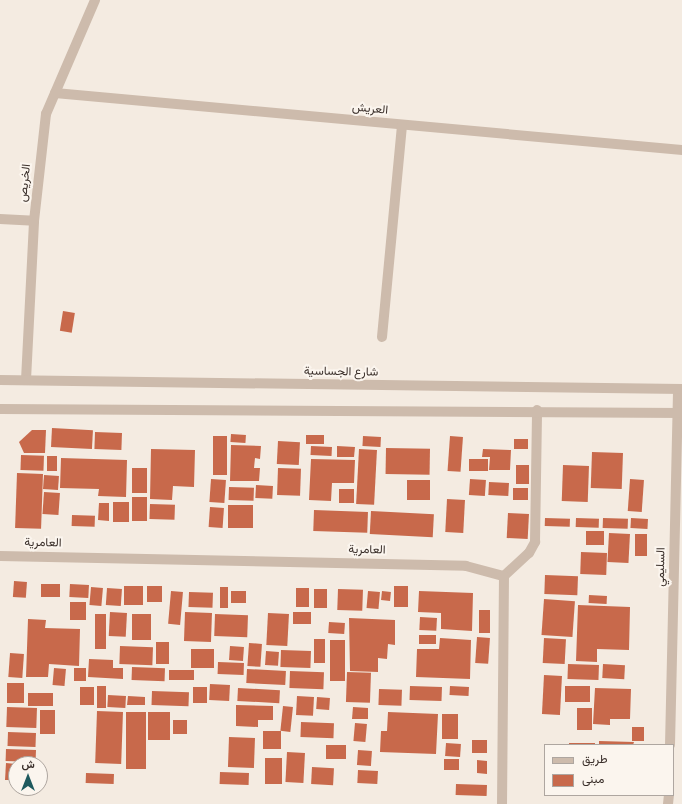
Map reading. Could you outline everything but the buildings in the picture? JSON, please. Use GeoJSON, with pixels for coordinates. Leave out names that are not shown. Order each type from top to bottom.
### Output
{"type":"FeatureCollection","features":[{"type":"Feature","properties":{"kind":"street","name":"الخريص"},"geometry":{"type":"LineString","coordinates":[[26,380],[34,221],[46,114],[95,0]]}},
{"type":"Feature","properties":{"kind":"street","name":"العريش"},"geometry":{"type":"LineString","coordinates":[[55,93],[682,150]]}},
{"type":"Feature","properties":{"kind":"street"},"geometry":{"type":"LineString","coordinates":[[382,337],[402,124]]}},
{"type":"Feature","properties":{"kind":"street"},"geometry":{"type":"LineString","coordinates":[[0,219],[34,221]]}},
{"type":"Feature","properties":{"kind":"street","name":"شارع الجساسية"},"geometry":{"type":"LineString","coordinates":[[0,380],[680,389]]}},
{"type":"Feature","properties":{"kind":"street","name":"السليمي"},"geometry":{"type":"LineString","coordinates":[[670,744],[680,389]]}},
{"type":"Feature","properties":{"kind":"street"},"geometry":{"type":"LineString","coordinates":[[0,409],[537,410],[680,413]]}},
{"type":"Feature","properties":{"kind":"street"},"geometry":{"type":"LineString","coordinates":[[502,804],[504,576],[530,553],[535,542],[537,410]]}},
{"type":"Feature","properties":{"kind":"street","name":"العامرية"},"geometry":{"type":"LineString","coordinates":[[0,556],[466,566],[504,576]]}}]}
